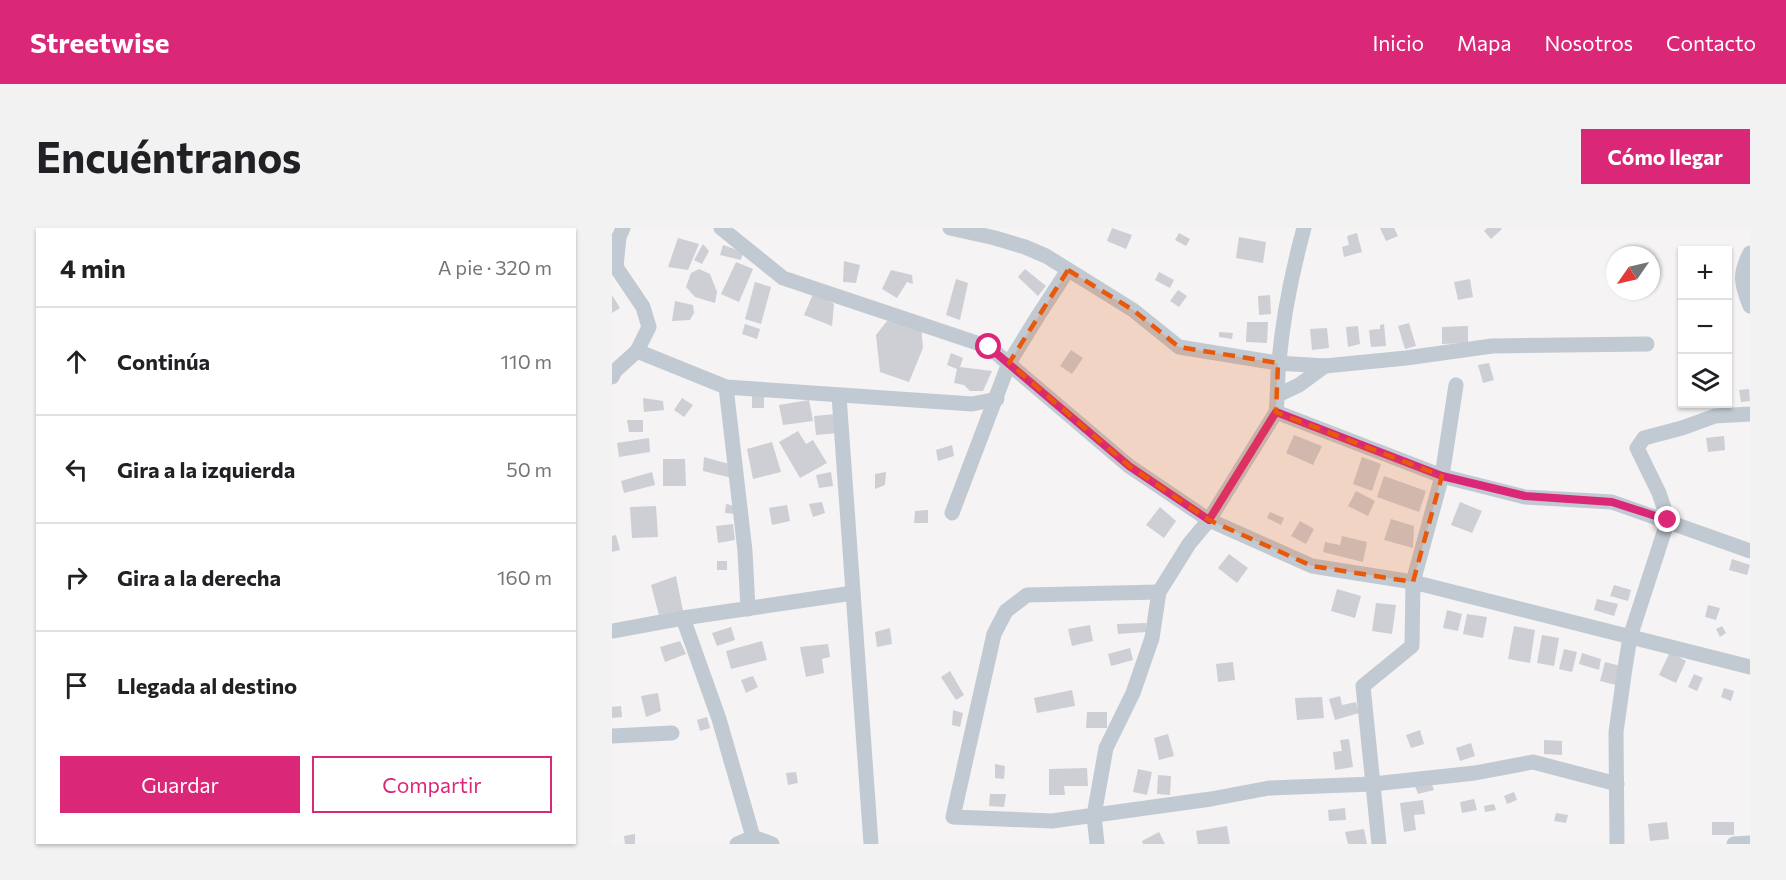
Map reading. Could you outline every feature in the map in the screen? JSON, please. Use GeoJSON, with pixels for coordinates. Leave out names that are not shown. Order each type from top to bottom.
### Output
{"type":"FeatureCollection","features":[{"type":"Feature","properties":{"kind":"street"},"geometry":{"type":"LineString","coordinates":[[612,377],[615,371],[637,351],[649,327],[643,307],[616,267],[619,237],[623,228]]}},
{"type":"Feature","properties":{"kind":"street"},"geometry":{"type":"LineString","coordinates":[[721,228],[783,278],[989,347],[1129,466],[1209,520],[1312,566],[1413,582],[1750,667]]}},
{"type":"Feature","properties":{"kind":"street"},"geometry":{"type":"LineString","coordinates":[[950,228],[1025,247],[1046,256],[1133,310],[1179,347],[1278,363],[1326,366],[1406,358],[1492,345],[1647,344]]}},
{"type":"Feature","properties":{"kind":"street"},"geometry":{"type":"LineString","coordinates":[[1096,844],[1094,815],[1106,748],[1133,693],[1152,638],[1159,592],[1189,544],[1209,520],[1276,412],[1278,363],[1289,283],[1304,228]]}},
{"type":"Feature","properties":{"kind":"street"},"geometry":{"type":"LineString","coordinates":[[1750,253],[1741,269],[1750,306]]}},
{"type":"Feature","properties":{"kind":"street"},"geometry":{"type":"LineString","coordinates":[[952,513],[1009,363],[1068,270]]}},
{"type":"Feature","properties":{"kind":"street"},"geometry":{"type":"LineString","coordinates":[[637,351],[726,387],[972,404],[997,399]]}},
{"type":"Feature","properties":{"kind":"street"},"geometry":{"type":"LineString","coordinates":[[1278,395],[1299,385],[1326,366]]}},
{"type":"Feature","properties":{"kind":"street"},"geometry":{"type":"LineString","coordinates":[[1379,844],[1363,686],[1412,646],[1413,582],[1442,476],[1456,385]]}},
{"type":"Feature","properties":{"kind":"street"},"geometry":{"type":"LineString","coordinates":[[726,387],[745,551],[748,609]]}},
{"type":"Feature","properties":{"kind":"street"},"geometry":{"type":"LineString","coordinates":[[839,396],[871,844]]}},
{"type":"Feature","properties":{"kind":"street"},"geometry":{"type":"LineString","coordinates":[[1276,412],[1442,476],[1525,496],[1612,502],[1750,551]]}},
{"type":"Feature","properties":{"kind":"street"},"geometry":{"type":"LineString","coordinates":[[1617,844],[1616,732],[1630,637],[1668,520],[1659,493],[1637,448],[1644,438],[1683,428],[1715,416],[1750,414]]}},
{"type":"Feature","properties":{"kind":"street"},"geometry":{"type":"LineString","coordinates":[[1159,592],[1027,595],[1006,611],[994,634],[952,817],[1053,821],[1211,799],[1269,788],[1373,784],[1475,773],[1533,762],[1617,784]]}},
{"type":"Feature","properties":{"kind":"street"},"geometry":{"type":"LineString","coordinates":[[612,631],[683,618],[853,594]]}},
{"type":"Feature","properties":{"kind":"street"},"geometry":{"type":"LineString","coordinates":[[683,618],[719,719],[753,837]]}},
{"type":"Feature","properties":{"kind":"street"},"geometry":{"type":"LineString","coordinates":[[612,736],[672,733]]}},
{"type":"Feature","properties":{"kind":"street"},"geometry":{"type":"LineString","coordinates":[[737,844],[753,837],[772,844]]}},
{"type":"Feature","properties":{"kind":"street"},"geometry":{"type":"LineString","coordinates":[[1734,844],[1750,843]]}},
{"type":"Feature","properties":{"kind":"highlighted area"},"geometry":{"type":"Polygon","coordinates":[[[1068,270],[1133,310],[1179,347],[1278,363],[1276,412],[1442,476],[1413,582],[1312,566],[1209,520],[1129,466],[1009,363],[1068,270]]]}},
{"type":"Feature","properties":{"kind":"building"},"geometry":{"type":"Polygon","coordinates":[[[1112,228],[1132,235],[1126,249],[1107,241],[1112,228]]]}},
{"type":"Feature","properties":{"kind":"building"},"geometry":{"type":"Polygon","coordinates":[[[1380,228],[1394,228],[1398,236],[1386,241],[1380,228]]]}},
{"type":"Feature","properties":{"kind":"building"},"geometry":{"type":"Polygon","coordinates":[[[1487,228],[1502,229],[1491,239],[1484,231],[1487,228]]]}},
{"type":"Feature","properties":{"kind":"building"},"geometry":{"type":"Polygon","coordinates":[[[1179,233],[1190,239],[1186,246],[1175,240],[1179,233]]]}},
{"type":"Feature","properties":{"kind":"building"},"geometry":{"type":"Polygon","coordinates":[[[1357,233],[1362,252],[1344,257],[1342,247],[1349,245],[1347,236],[1357,233]]]}},
{"type":"Feature","properties":{"kind":"building"},"geometry":{"type":"Polygon","coordinates":[[[1239,237],[1266,242],[1263,263],[1236,258],[1239,237]]]}},
{"type":"Feature","properties":{"kind":"building"},"geometry":{"type":"Polygon","coordinates":[[[678,238],[699,244],[688,270],[668,267],[678,238]]]}},
{"type":"Feature","properties":{"kind":"building"},"geometry":{"type":"Polygon","coordinates":[[[703,244],[709,251],[702,264],[694,260],[703,244]]]}},
{"type":"Feature","properties":{"kind":"building"},"geometry":{"type":"Polygon","coordinates":[[[723,245],[743,252],[741,260],[720,255],[723,245]]]}},
{"type":"Feature","properties":{"kind":"building"},"geometry":{"type":"Polygon","coordinates":[[[844,261],[860,265],[856,283],[843,282],[844,261]]]}},
{"type":"Feature","properties":{"kind":"building"},"geometry":{"type":"Polygon","coordinates":[[[736,262],[753,269],[739,302],[721,294],[736,262]]]}},
{"type":"Feature","properties":{"kind":"building"},"geometry":{"type":"Polygon","coordinates":[[[699,269],[710,274],[717,292],[715,303],[695,297],[686,287],[691,273],[699,269]]]}},
{"type":"Feature","properties":{"kind":"building"},"geometry":{"type":"Polygon","coordinates":[[[1025,269],[1046,286],[1038,296],[1018,277],[1025,269]]]}},
{"type":"Feature","properties":{"kind":"building"},"geometry":{"type":"Polygon","coordinates":[[[891,270],[912,275],[913,284],[907,282],[897,298],[882,289],[891,270]]]}},
{"type":"Feature","properties":{"kind":"building"},"geometry":{"type":"Polygon","coordinates":[[[1159,272],[1174,280],[1170,288],[1155,280],[1159,272]]]}},
{"type":"Feature","properties":{"kind":"building"},"geometry":{"type":"Polygon","coordinates":[[[956,279],[968,283],[960,320],[946,315],[956,279]]]}},
{"type":"Feature","properties":{"kind":"building"},"geometry":{"type":"Polygon","coordinates":[[[1470,279],[1473,297],[1458,300],[1454,282],[1470,279]]]}},
{"type":"Feature","properties":{"kind":"building"},"geometry":{"type":"Polygon","coordinates":[[[755,282],[771,287],[761,324],[745,319],[755,282]]]}},
{"type":"Feature","properties":{"kind":"building"},"geometry":{"type":"Polygon","coordinates":[[[1178,290],[1187,296],[1179,307],[1170,301],[1178,290]]]}},
{"type":"Feature","properties":{"kind":"building"},"geometry":{"type":"Polygon","coordinates":[[[814,292],[834,304],[832,326],[804,315],[814,292]]]}},
{"type":"Feature","properties":{"kind":"building"},"geometry":{"type":"Polygon","coordinates":[[[612,295],[620,308],[612,313],[612,295]]]}},
{"type":"Feature","properties":{"kind":"building"},"geometry":{"type":"Polygon","coordinates":[[[1270,295],[1271,314],[1259,315],[1258,296],[1270,295]]]}},
{"type":"Feature","properties":{"kind":"building"},"geometry":{"type":"Polygon","coordinates":[[[675,301],[693,305],[694,313],[690,320],[672,321],[675,301]]]}},
{"type":"Feature","properties":{"kind":"building"},"geometry":{"type":"Polygon","coordinates":[[[887,321],[921,325],[923,348],[909,382],[880,372],[876,335],[887,321]]]}},
{"type":"Feature","properties":{"kind":"building"},"geometry":{"type":"Polygon","coordinates":[[[1247,322],[1268,322],[1267,343],[1246,342],[1247,322]]]}},
{"type":"Feature","properties":{"kind":"building"},"geometry":{"type":"Polygon","coordinates":[[[1409,323],[1416,346],[1405,349],[1398,326],[1409,323]]]}},
{"type":"Feature","properties":{"kind":"building"},"geometry":{"type":"Polygon","coordinates":[[[745,324],[760,329],[757,339],[742,334],[745,324]]]}},
{"type":"Feature","properties":{"kind":"building"},"geometry":{"type":"Polygon","coordinates":[[[1384,324],[1386,346],[1371,347],[1369,330],[1380,329],[1380,325],[1384,324]]]}},
{"type":"Feature","properties":{"kind":"building"},"geometry":{"type":"Polygon","coordinates":[[[1358,326],[1360,344],[1348,347],[1346,327],[1358,326]]]}},
{"type":"Feature","properties":{"kind":"building"},"geometry":{"type":"Polygon","coordinates":[[[1468,326],[1468,343],[1442,344],[1442,327],[1468,326]]]}},
{"type":"Feature","properties":{"kind":"building"},"geometry":{"type":"Polygon","coordinates":[[[1327,328],[1329,348],[1312,350],[1310,329],[1327,328]]]}},
{"type":"Feature","properties":{"kind":"building"},"geometry":{"type":"Polygon","coordinates":[[[1219,332],[1233,333],[1232,339],[1219,337],[1219,332]]]}},
{"type":"Feature","properties":{"kind":"building"},"geometry":{"type":"Polygon","coordinates":[[[1071,350],[1083,358],[1072,374],[1060,366],[1071,350]]]}},
{"type":"Feature","properties":{"kind":"building"},"geometry":{"type":"Polygon","coordinates":[[[951,353],[963,358],[960,367],[992,371],[983,391],[970,391],[964,385],[954,383],[957,369],[947,365],[951,353]]]}},
{"type":"Feature","properties":{"kind":"building"},"geometry":{"type":"Polygon","coordinates":[[[1489,363],[1494,380],[1483,383],[1478,365],[1489,363]]]}},
{"type":"Feature","properties":{"kind":"building"},"geometry":{"type":"Polygon","coordinates":[[[1749,389],[1750,401],[1741,402],[1739,390],[1749,389]]]}},
{"type":"Feature","properties":{"kind":"building"},"geometry":{"type":"Polygon","coordinates":[[[752,396],[764,396],[764,408],[752,408],[752,396]]]}},
{"type":"Feature","properties":{"kind":"building"},"geometry":{"type":"Polygon","coordinates":[[[643,398],[663,401],[664,410],[644,412],[643,398]]]}},
{"type":"Feature","properties":{"kind":"building"},"geometry":{"type":"Polygon","coordinates":[[[682,398],[693,405],[684,417],[674,410],[682,398]]]}},
{"type":"Feature","properties":{"kind":"building"},"geometry":{"type":"Polygon","coordinates":[[[809,400],[813,421],[783,425],[779,405],[809,400]]]}},
{"type":"Feature","properties":{"kind":"building"},"geometry":{"type":"Polygon","coordinates":[[[836,414],[838,433],[816,435],[814,416],[836,414]]]}},
{"type":"Feature","properties":{"kind":"building"},"geometry":{"type":"Polygon","coordinates":[[[627,420],[643,420],[643,432],[629,432],[627,420]]]}},
{"type":"Feature","properties":{"kind":"building"},"geometry":{"type":"Polygon","coordinates":[[[798,431],[806,444],[813,440],[827,463],[800,478],[779,442],[798,431]]]}},
{"type":"Feature","properties":{"kind":"building"},"geometry":{"type":"Polygon","coordinates":[[[1294,435],[1322,446],[1313,465],[1286,453],[1294,435]]]}},
{"type":"Feature","properties":{"kind":"building"},"geometry":{"type":"Polygon","coordinates":[[[1724,436],[1725,450],[1708,452],[1706,438],[1724,436]]]}},
{"type":"Feature","properties":{"kind":"building"},"geometry":{"type":"Polygon","coordinates":[[[649,438],[650,452],[619,457],[617,443],[649,438]]]}},
{"type":"Feature","properties":{"kind":"building"},"geometry":{"type":"Polygon","coordinates":[[[772,442],[781,472],[753,479],[747,449],[772,442]]]}},
{"type":"Feature","properties":{"kind":"building"},"geometry":{"type":"Polygon","coordinates":[[[952,445],[954,456],[938,461],[936,450],[952,445]]]}},
{"type":"Feature","properties":{"kind":"building"},"geometry":{"type":"Polygon","coordinates":[[[704,457],[729,464],[732,478],[703,471],[704,457]]]}},
{"type":"Feature","properties":{"kind":"building"},"geometry":{"type":"Polygon","coordinates":[[[1362,457],[1381,464],[1372,491],[1353,484],[1362,457]]]}},
{"type":"Feature","properties":{"kind":"building"},"geometry":{"type":"Polygon","coordinates":[[[663,459],[685,459],[686,486],[663,486],[663,459]]]}},
{"type":"Feature","properties":{"kind":"building"},"geometry":{"type":"Polygon","coordinates":[[[652,472],[655,485],[624,493],[621,481],[652,472]]]}},
{"type":"Feature","properties":{"kind":"building"},"geometry":{"type":"Polygon","coordinates":[[[831,472],[833,486],[819,488],[816,475],[831,472]]]}},
{"type":"Feature","properties":{"kind":"building"},"geometry":{"type":"Polygon","coordinates":[[[886,472],[885,485],[875,489],[875,474],[886,472]]]}},
{"type":"Feature","properties":{"kind":"building"},"geometry":{"type":"Polygon","coordinates":[[[1384,476],[1426,491],[1419,512],[1377,497],[1384,476]]]}},
{"type":"Feature","properties":{"kind":"building"},"geometry":{"type":"Polygon","coordinates":[[[1356,491],[1375,501],[1368,516],[1348,506],[1356,491]]]}},
{"type":"Feature","properties":{"kind":"building"},"geometry":{"type":"Polygon","coordinates":[[[822,502],[825,513],[813,517],[809,504],[822,502]]]}},
{"type":"Feature","properties":{"kind":"building"},"geometry":{"type":"Polygon","coordinates":[[[1460,502],[1482,511],[1472,533],[1451,525],[1460,502]]]}},
{"type":"Feature","properties":{"kind":"building"},"geometry":{"type":"Polygon","coordinates":[[[726,504],[735,506],[735,514],[725,513],[726,504]]]}},
{"type":"Feature","properties":{"kind":"building"},"geometry":{"type":"Polygon","coordinates":[[[787,505],[790,521],[772,525],[769,508],[787,505]]]}},
{"type":"Feature","properties":{"kind":"building"},"geometry":{"type":"Polygon","coordinates":[[[656,506],[658,537],[632,538],[630,507],[656,506]]]}},
{"type":"Feature","properties":{"kind":"building"},"geometry":{"type":"Polygon","coordinates":[[[1160,507],[1176,521],[1164,538],[1146,525],[1160,507]]]}},
{"type":"Feature","properties":{"kind":"building"},"geometry":{"type":"Polygon","coordinates":[[[928,510],[928,523],[914,523],[915,511],[928,510]]]}},
{"type":"Feature","properties":{"kind":"building"},"geometry":{"type":"Polygon","coordinates":[[[1270,512],[1284,518],[1281,525],[1267,518],[1270,512]]]}},
{"type":"Feature","properties":{"kind":"building"},"geometry":{"type":"Polygon","coordinates":[[[1391,519],[1414,526],[1413,548],[1384,540],[1391,519]]]}},
{"type":"Feature","properties":{"kind":"building"},"geometry":{"type":"Polygon","coordinates":[[[1300,521],[1314,529],[1306,544],[1291,536],[1300,521]]]}},
{"type":"Feature","properties":{"kind":"building"},"geometry":{"type":"Polygon","coordinates":[[[733,524],[735,540],[718,543],[716,526],[733,524]]]}},
{"type":"Feature","properties":{"kind":"building"},"geometry":{"type":"Polygon","coordinates":[[[616,535],[620,550],[612,552],[612,536],[616,535]]]}},
{"type":"Feature","properties":{"kind":"building"},"geometry":{"type":"Polygon","coordinates":[[[1342,536],[1367,542],[1363,562],[1323,552],[1325,542],[1340,545],[1342,536]]]}},
{"type":"Feature","properties":{"kind":"building"},"geometry":{"type":"Polygon","coordinates":[[[1229,554],[1248,568],[1237,583],[1218,568],[1229,554]]]}},
{"type":"Feature","properties":{"kind":"building"},"geometry":{"type":"Polygon","coordinates":[[[1732,559],[1750,565],[1747,575],[1729,570],[1732,559]]]}},
{"type":"Feature","properties":{"kind":"building"},"geometry":{"type":"Polygon","coordinates":[[[717,561],[727,561],[727,570],[717,570],[717,561]]]}},
{"type":"Feature","properties":{"kind":"building"},"geometry":{"type":"Polygon","coordinates":[[[676,576],[683,611],[659,615],[651,585],[676,576]]]}},
{"type":"Feature","properties":{"kind":"building"},"geometry":{"type":"Polygon","coordinates":[[[1614,585],[1631,590],[1628,601],[1610,596],[1614,585]]]}},
{"type":"Feature","properties":{"kind":"building"},"geometry":{"type":"Polygon","coordinates":[[[1337,589],[1361,596],[1355,618],[1331,611],[1337,589]]]}},
{"type":"Feature","properties":{"kind":"building"},"geometry":{"type":"Polygon","coordinates":[[[1597,599],[1618,604],[1614,616],[1594,610],[1597,599]]]}},
{"type":"Feature","properties":{"kind":"building"},"geometry":{"type":"Polygon","coordinates":[[[1376,603],[1396,605],[1392,634],[1372,631],[1376,603]]]}},
{"type":"Feature","properties":{"kind":"building"},"geometry":{"type":"Polygon","coordinates":[[[1708,605],[1720,608],[1716,620],[1705,617],[1708,605]]]}},
{"type":"Feature","properties":{"kind":"building"},"geometry":{"type":"Polygon","coordinates":[[[1447,610],[1462,614],[1458,631],[1443,628],[1447,610]]]}},
{"type":"Feature","properties":{"kind":"building"},"geometry":{"type":"Polygon","coordinates":[[[1467,614],[1487,617],[1483,638],[1463,634],[1467,614]]]}},
{"type":"Feature","properties":{"kind":"building"},"geometry":{"type":"Polygon","coordinates":[[[1146,623],[1146,632],[1118,634],[1117,624],[1146,623]]]}},
{"type":"Feature","properties":{"kind":"building"},"geometry":{"type":"Polygon","coordinates":[[[1090,625],[1093,641],[1072,646],[1068,629],[1090,625]]]}},
{"type":"Feature","properties":{"kind":"building"},"geometry":{"type":"Polygon","coordinates":[[[1514,626],[1535,630],[1530,663],[1508,659],[1514,626]]]}},
{"type":"Feature","properties":{"kind":"building"},"geometry":{"type":"Polygon","coordinates":[[[1722,626],[1726,633],[1720,637],[1716,629],[1722,626]]]}},
{"type":"Feature","properties":{"kind":"building"},"geometry":{"type":"Polygon","coordinates":[[[731,627],[735,640],[717,646],[712,633],[731,627]]]}},
{"type":"Feature","properties":{"kind":"building"},"geometry":{"type":"Polygon","coordinates":[[[890,628],[892,644],[877,647],[875,632],[890,628]]]}},
{"type":"Feature","properties":{"kind":"building"},"geometry":{"type":"Polygon","coordinates":[[[1542,635],[1559,638],[1554,666],[1537,663],[1542,635]]]}},
{"type":"Feature","properties":{"kind":"building"},"geometry":{"type":"Polygon","coordinates":[[[680,641],[686,654],[665,662],[660,647],[680,641]]]}},
{"type":"Feature","properties":{"kind":"building"},"geometry":{"type":"Polygon","coordinates":[[[762,641],[767,660],[731,669],[726,651],[762,641]]]}},
{"type":"Feature","properties":{"kind":"building"},"geometry":{"type":"Polygon","coordinates":[[[828,644],[830,657],[822,659],[824,673],[806,677],[800,647],[828,644]]]}},
{"type":"Feature","properties":{"kind":"building"},"geometry":{"type":"Polygon","coordinates":[[[1130,648],[1133,660],[1111,666],[1108,654],[1130,648]]]}},
{"type":"Feature","properties":{"kind":"building"},"geometry":{"type":"Polygon","coordinates":[[[1564,649],[1577,652],[1572,672],[1559,669],[1564,649]]]}},
{"type":"Feature","properties":{"kind":"building"},"geometry":{"type":"Polygon","coordinates":[[[1670,652],[1686,661],[1676,683],[1659,675],[1670,652]]]}},
{"type":"Feature","properties":{"kind":"building"},"geometry":{"type":"Polygon","coordinates":[[[1582,653],[1601,659],[1599,670],[1579,664],[1582,653]]]}},
{"type":"Feature","properties":{"kind":"building"},"geometry":{"type":"Polygon","coordinates":[[[1233,662],[1235,680],[1218,682],[1216,664],[1233,662]]]}},
{"type":"Feature","properties":{"kind":"building"},"geometry":{"type":"Polygon","coordinates":[[[1605,662],[1621,666],[1616,685],[1600,681],[1605,662]]]}},
{"type":"Feature","properties":{"kind":"building"},"geometry":{"type":"Polygon","coordinates":[[[950,671],[964,695],[956,700],[941,677],[950,671]]]}},
{"type":"Feature","properties":{"kind":"building"},"geometry":{"type":"Polygon","coordinates":[[[1694,674],[1703,678],[1697,691],[1688,687],[1694,674]]]}},
{"type":"Feature","properties":{"kind":"building"},"geometry":{"type":"Polygon","coordinates":[[[753,676],[758,687],[746,693],[741,680],[753,676]]]}},
{"type":"Feature","properties":{"kind":"building"},"geometry":{"type":"Polygon","coordinates":[[[1724,688],[1734,691],[1731,701],[1721,697],[1724,688]]]}},
{"type":"Feature","properties":{"kind":"building"},"geometry":{"type":"Polygon","coordinates":[[[1072,690],[1075,706],[1037,713],[1034,698],[1072,690]]]}},
{"type":"Feature","properties":{"kind":"building"},"geometry":{"type":"Polygon","coordinates":[[[658,693],[661,711],[646,717],[641,696],[658,693]]]}},
{"type":"Feature","properties":{"kind":"building"},"geometry":{"type":"Polygon","coordinates":[[[1340,696],[1342,705],[1356,702],[1359,713],[1335,720],[1329,699],[1340,696]]]}},
{"type":"Feature","properties":{"kind":"building"},"geometry":{"type":"Polygon","coordinates":[[[1322,697],[1324,718],[1297,720],[1295,698],[1322,697]]]}},
{"type":"Feature","properties":{"kind":"building"},"geometry":{"type":"Polygon","coordinates":[[[621,706],[622,717],[612,718],[612,707],[621,706]]]}},
{"type":"Feature","properties":{"kind":"building"},"geometry":{"type":"Polygon","coordinates":[[[953,710],[963,713],[960,727],[952,725],[953,710]]]}},
{"type":"Feature","properties":{"kind":"building"},"geometry":{"type":"Polygon","coordinates":[[[1087,712],[1107,712],[1107,728],[1086,728],[1087,712]]]}},
{"type":"Feature","properties":{"kind":"building"},"geometry":{"type":"Polygon","coordinates":[[[707,717],[710,728],[700,731],[697,720],[707,717]]]}},
{"type":"Feature","properties":{"kind":"building"},"geometry":{"type":"Polygon","coordinates":[[[1420,730],[1424,744],[1411,748],[1406,735],[1420,730]]]}},
{"type":"Feature","properties":{"kind":"building"},"geometry":{"type":"Polygon","coordinates":[[[1168,734],[1174,756],[1159,760],[1154,738],[1168,734]]]}},
{"type":"Feature","properties":{"kind":"building"},"geometry":{"type":"Polygon","coordinates":[[[1349,739],[1353,767],[1335,770],[1333,752],[1342,751],[1340,740],[1349,739]]]}},
{"type":"Feature","properties":{"kind":"building"},"geometry":{"type":"Polygon","coordinates":[[[1544,740],[1562,741],[1562,755],[1544,754],[1544,740]]]}},
{"type":"Feature","properties":{"kind":"building"},"geometry":{"type":"Polygon","coordinates":[[[1471,743],[1475,756],[1460,761],[1456,748],[1471,743]]]}},
{"type":"Feature","properties":{"kind":"building"},"geometry":{"type":"Polygon","coordinates":[[[995,764],[1005,766],[1004,779],[995,778],[995,764]]]}},
{"type":"Feature","properties":{"kind":"building"},"geometry":{"type":"Polygon","coordinates":[[[1087,768],[1088,786],[1064,786],[1065,795],[1049,795],[1049,769],[1087,768]]]}},
{"type":"Feature","properties":{"kind":"building"},"geometry":{"type":"Polygon","coordinates":[[[1138,769],[1152,772],[1147,795],[1133,792],[1138,769]]]}},
{"type":"Feature","properties":{"kind":"building"},"geometry":{"type":"Polygon","coordinates":[[[796,772],[798,783],[788,785],[786,773],[796,772]]]}},
{"type":"Feature","properties":{"kind":"building"},"geometry":{"type":"Polygon","coordinates":[[[1158,775],[1171,776],[1170,795],[1157,794],[1158,775]]]}},
{"type":"Feature","properties":{"kind":"building"},"geometry":{"type":"Polygon","coordinates":[[[1431,782],[1434,790],[1418,794],[1415,786],[1431,782]]]}},
{"type":"Feature","properties":{"kind":"building"},"geometry":{"type":"Polygon","coordinates":[[[1514,792],[1517,800],[1507,804],[1504,796],[1514,792]]]}},
{"type":"Feature","properties":{"kind":"building"},"geometry":{"type":"Polygon","coordinates":[[[990,794],[1006,794],[1004,807],[989,806],[990,794]]]}},
{"type":"Feature","properties":{"kind":"building"},"geometry":{"type":"Polygon","coordinates":[[[1474,799],[1477,810],[1462,813],[1460,802],[1474,799]]]}},
{"type":"Feature","properties":{"kind":"building"},"geometry":{"type":"Polygon","coordinates":[[[1423,800],[1425,814],[1414,815],[1416,830],[1404,832],[1400,803],[1423,800]]]}},
{"type":"Feature","properties":{"kind":"building"},"geometry":{"type":"Polygon","coordinates":[[[1494,804],[1496,810],[1485,812],[1484,806],[1494,804]]]}},
{"type":"Feature","properties":{"kind":"building"},"geometry":{"type":"Polygon","coordinates":[[[1345,808],[1346,820],[1329,821],[1328,810],[1345,808]]]}},
{"type":"Feature","properties":{"kind":"building"},"geometry":{"type":"Polygon","coordinates":[[[1556,813],[1568,815],[1566,823],[1554,821],[1556,813]]]}},
{"type":"Feature","properties":{"kind":"building"},"geometry":{"type":"Polygon","coordinates":[[[1667,822],[1669,839],[1650,841],[1648,824],[1667,822]]]}},
{"type":"Feature","properties":{"kind":"building"},"geometry":{"type":"Polygon","coordinates":[[[1712,822],[1734,822],[1734,835],[1712,835],[1712,822]]]}},
{"type":"Feature","properties":{"kind":"building"},"geometry":{"type":"Polygon","coordinates":[[[1227,826],[1230,844],[1198,844],[1196,831],[1227,826]]]}},
{"type":"Feature","properties":{"kind":"building"},"geometry":{"type":"Polygon","coordinates":[[[1364,829],[1367,844],[1348,844],[1345,832],[1364,829]]]}},
{"type":"Feature","properties":{"kind":"building"},"geometry":{"type":"Polygon","coordinates":[[[1159,832],[1165,844],[1143,844],[1142,841],[1159,832]]]}},
{"type":"Feature","properties":{"kind":"building"},"geometry":{"type":"Polygon","coordinates":[[[635,834],[635,844],[625,844],[624,836],[635,834]]]}},
{"type":"Feature","properties":{"kind":"route"},"geometry":{"type":"LineString","coordinates":[[989,347],[1129,466],[1209,520],[1276,412],[1442,476],[1525,496],[1612,502],[1668,520]]}}]}
